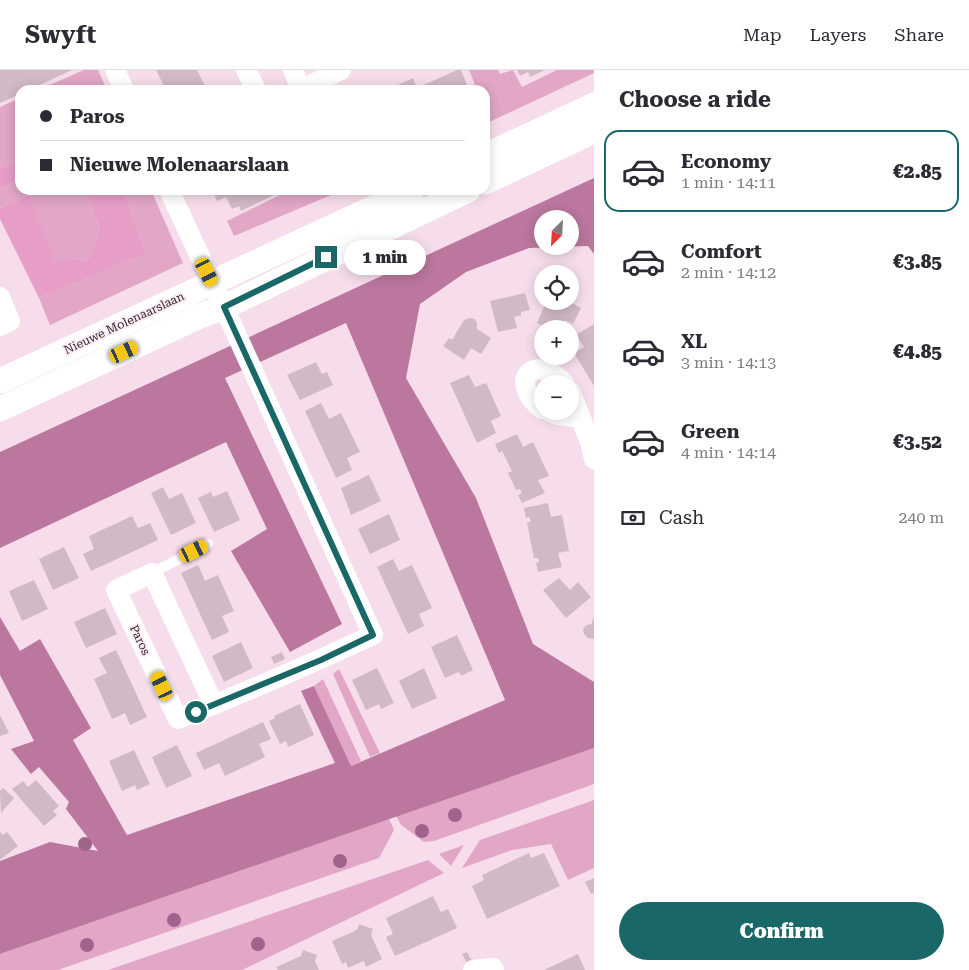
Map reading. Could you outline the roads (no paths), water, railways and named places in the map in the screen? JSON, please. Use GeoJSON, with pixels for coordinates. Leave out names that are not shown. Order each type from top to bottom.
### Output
{"type":"FeatureCollection","features":[{"type":"Feature","properties":{"kind":"street"},"geometry":{"type":"LineString","coordinates":[[115,70],[122,85]]}},
{"type":"Feature","properties":{"kind":"street"},"geometry":{"type":"LineString","coordinates":[[246,70],[254,85]]}},
{"type":"Feature","properties":{"kind":"street"},"geometry":{"type":"LineString","coordinates":[[293,70],[298,85]]}},
{"type":"Feature","properties":{"kind":"street"},"geometry":{"type":"LineString","coordinates":[[310,85],[340,70]]}},
{"type":"Feature","properties":{"kind":"street"},"geometry":{"type":"LineString","coordinates":[[490,154],[594,105]]}},
{"type":"Feature","properties":{"kind":"street"},"geometry":{"type":"LineString","coordinates":[[490,180],[594,131]]}},
{"type":"Feature","properties":{"kind":"street","name":"Paros"},"geometry":{"type":"LineString","coordinates":[[152,573],[116,590],[178,719],[321,660],[373,635],[171,195]]}},
{"type":"Feature","properties":{"kind":"street","name":"Nieuwe Molenaarslaan"},"geometry":{"type":"LineString","coordinates":[[0,381],[401,195]]}},
{"type":"Feature","properties":{"kind":"street","name":"Nieuwe Molenaarslaan"},"geometry":{"type":"LineString","coordinates":[[0,409],[224,307],[458,195]]}},
{"type":"Feature","properties":{"kind":"street"},"geometry":{"type":"LineString","coordinates":[[0,297],[10,321],[0,326]]}},
{"type":"Feature","properties":{"kind":"street"},"geometry":{"type":"LineString","coordinates":[[534,400],[527,392],[524,383],[526,376],[531,370],[539,368],[554,375]]}},
{"type":"Feature","properties":{"kind":"street"},"geometry":{"type":"LineString","coordinates":[[579,413],[594,459]]}},
{"type":"Feature","properties":{"kind":"street"},"geometry":{"type":"LineString","coordinates":[[152,573],[214,705]]}},
{"type":"Feature","properties":{"kind":"street"},"geometry":{"type":"LineString","coordinates":[[473,970],[494,969]]}},
{"type":"Feature","properties":{"kind":"lane","name":"Paros"},"geometry":{"type":"LineString","coordinates":[[152,573],[208,544]]}}]}
